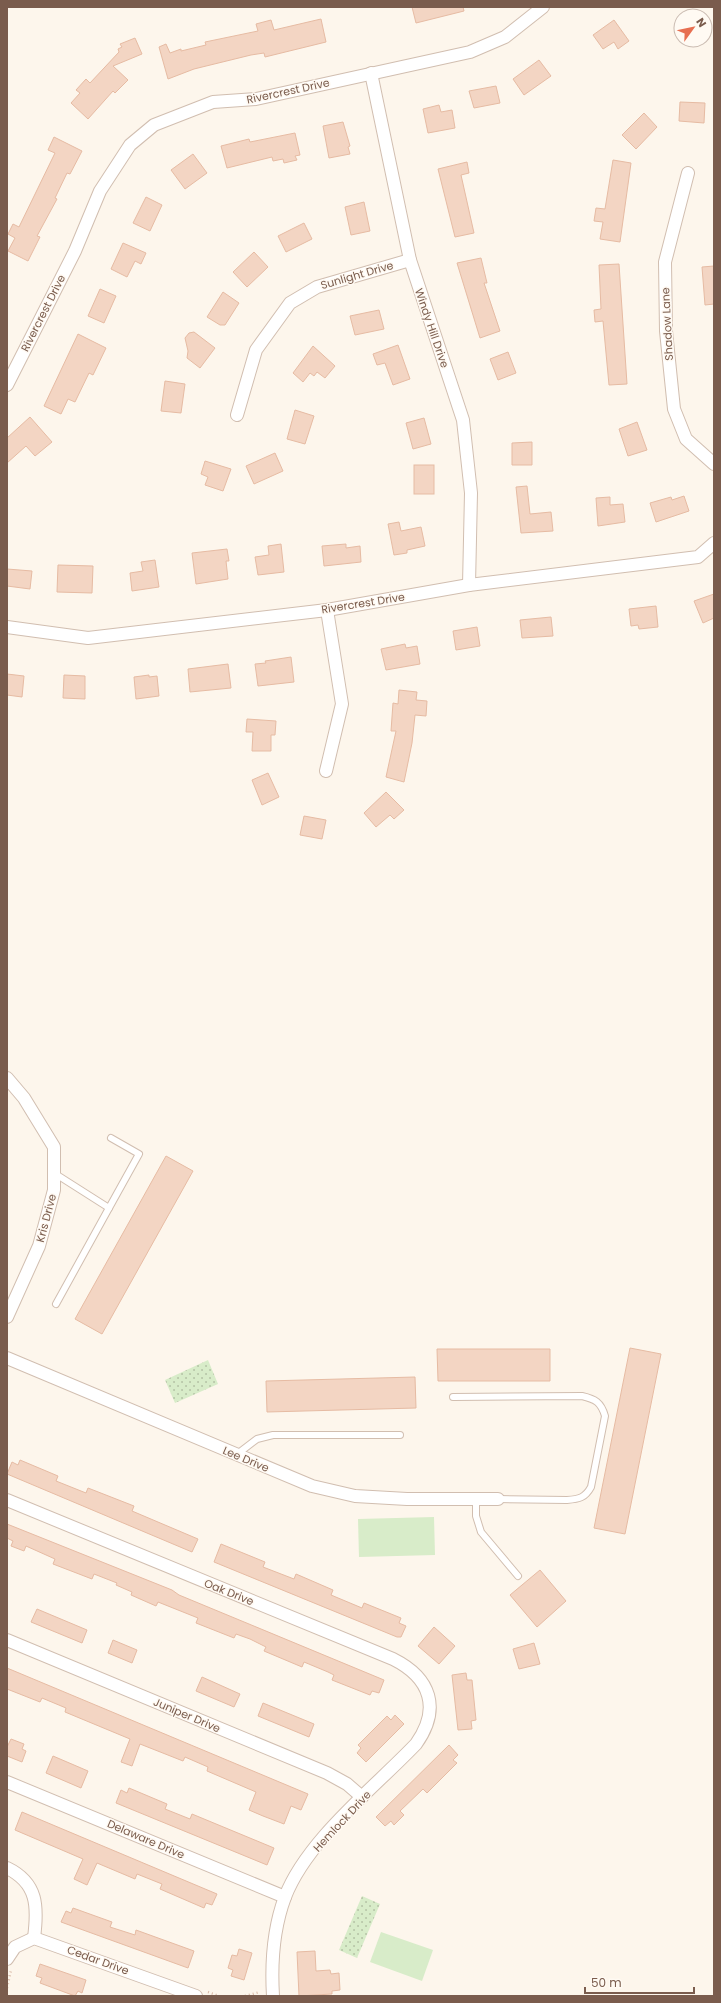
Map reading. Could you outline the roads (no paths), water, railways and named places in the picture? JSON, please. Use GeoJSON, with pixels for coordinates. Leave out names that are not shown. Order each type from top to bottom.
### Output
{"type":"FeatureCollection","features":[{"type":"Feature","properties":{"kind":"street","name":"Rivercrest Drive"},"geometry":{"type":"LineString","coordinates":[[7,385],[76,251],[100,191],[130,146],[154,125],[213,102],[256,99],[470,52],[505,38],[543,7]]}},
{"type":"Feature","properties":{"kind":"street","name":"Windy Hill Drive"},"geometry":{"type":"LineString","coordinates":[[371,73],[410,260],[463,420],[471,493],[469,585]]}},
{"type":"Feature","properties":{"kind":"street","name":"Shadow Lane"},"geometry":{"type":"LineString","coordinates":[[688,173],[665,262],[666,331],[674,409],[686,439],[714,464]]}},
{"type":"Feature","properties":{"kind":"street","name":"Sunlight Drive"},"geometry":{"type":"LineString","coordinates":[[237,414],[256,350],[290,303],[317,287],[410,260]]}},
{"type":"Feature","properties":{"kind":"street","name":"Rivercrest Drive"},"geometry":{"type":"LineString","coordinates":[[7,627],[88,638],[327,610],[469,585],[698,557],[714,543]]}},
{"type":"Feature","properties":{"kind":"street"},"geometry":{"type":"LineString","coordinates":[[326,771],[342,704],[327,610]]}},
{"type":"Feature","properties":{"kind":"street","name":"Kris Drive"},"geometry":{"type":"LineString","coordinates":[[7,1078],[24,1098],[54,1147],[54,1190],[39,1246],[7,1317]]}},
{"type":"Feature","properties":{"kind":"street","name":"Lee Drive"},"geometry":{"type":"LineString","coordinates":[[7,1358],[312,1486],[355,1496],[407,1499],[498,1499]]}},
{"type":"Feature","properties":{"kind":"street","name":"Oak Drive"},"geometry":{"type":"LineString","coordinates":[[7,1500],[393,1659],[404,1665],[419,1678],[429,1696],[430,1706]]}},
{"type":"Feature","properties":{"kind":"street","name":"Juniper Drive"},"geometry":{"type":"LineString","coordinates":[[7,1640],[327,1773],[347,1784],[362,1797]]}},
{"type":"Feature","properties":{"kind":"street","name":"Hemlock Drive"},"geometry":{"type":"LineString","coordinates":[[273,1996],[272,1965],[275,1936],[285,1897],[316,1847],[362,1797],[416,1744],[428,1722],[430,1706]]}},
{"type":"Feature","properties":{"kind":"street","name":"Delaware Drive"},"geometry":{"type":"LineString","coordinates":[[7,1782],[285,1897]]}},
{"type":"Feature","properties":{"kind":"street"},"geometry":{"type":"LineString","coordinates":[[7,1868],[24,1879],[30,1888],[37,1910],[34,1938],[14,1946],[7,1959]]}},
{"type":"Feature","properties":{"kind":"street","name":"Cedar Drive"},"geometry":{"type":"LineString","coordinates":[[34,1938],[196,1996]]}},
{"type":"Feature","properties":{"kind":"lane"},"geometry":{"type":"LineString","coordinates":[[56,1304],[138,1154],[111,1138]]}},
{"type":"Feature","properties":{"kind":"lane"},"geometry":{"type":"LineString","coordinates":[[54,1173],[109,1208]]}},
{"type":"Feature","properties":{"kind":"lane"},"geometry":{"type":"LineString","coordinates":[[453,1397],[582,1396],[595,1399],[603,1407],[605,1416],[591,1487],[586,1495],[579,1499],[567,1500],[498,1499]]}},
{"type":"Feature","properties":{"kind":"lane"},"geometry":{"type":"LineString","coordinates":[[236,1455],[257,1439],[273,1435],[400,1435]]}},
{"type":"Feature","properties":{"kind":"lane"},"geometry":{"type":"LineString","coordinates":[[476,1499],[476,1516],[481,1532],[518,1576]]}}]}
